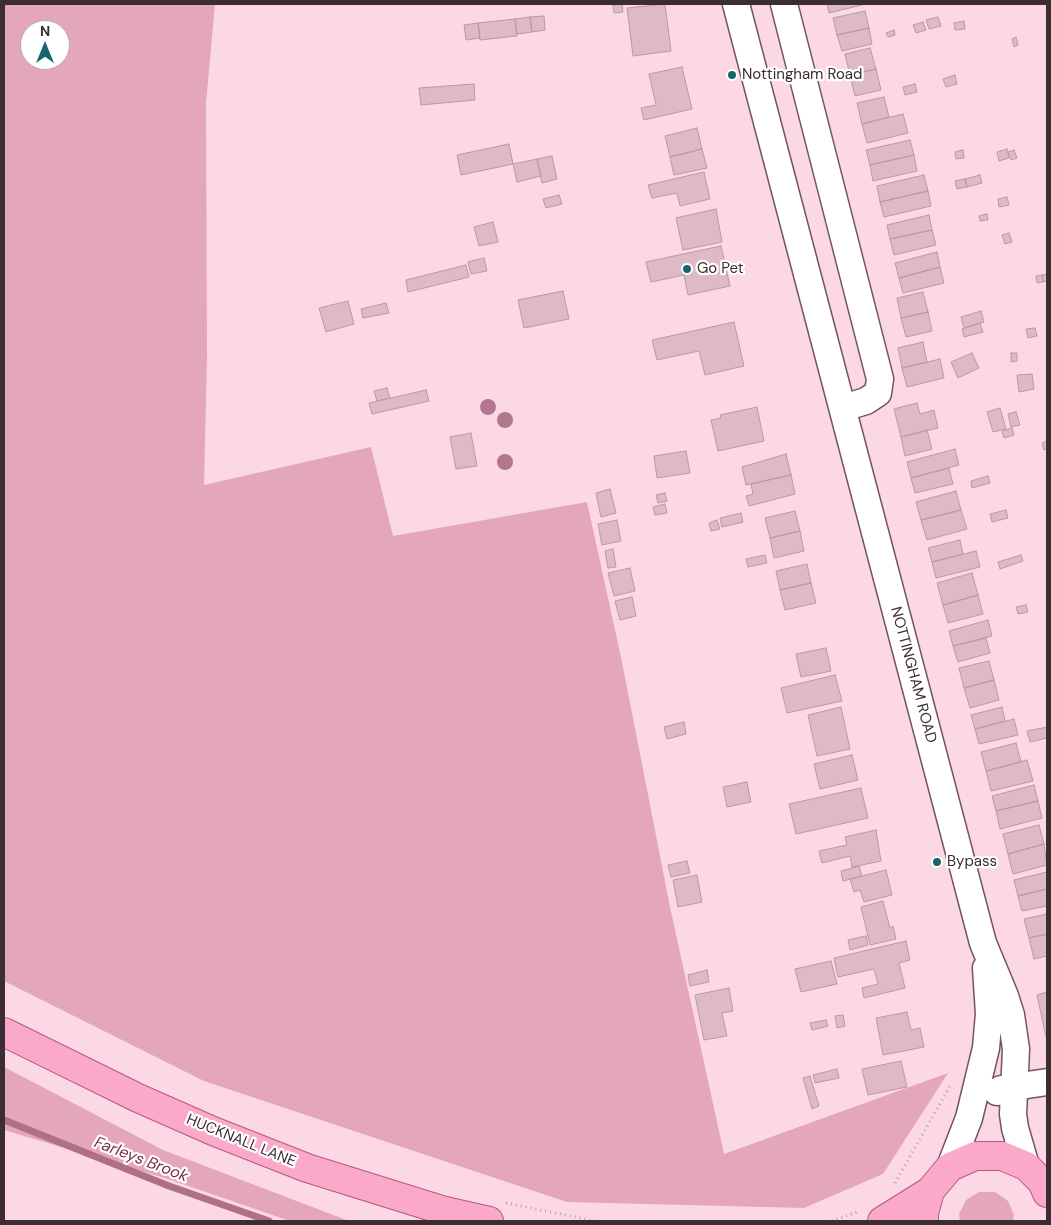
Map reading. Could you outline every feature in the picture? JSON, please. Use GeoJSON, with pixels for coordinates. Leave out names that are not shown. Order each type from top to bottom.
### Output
{"type":"FeatureCollection","features":[{"type":"Feature","properties":{"kind":"main road","name":"HUCKNALL LANE"},"geometry":{"type":"LineString","coordinates":[[4,1032],[138,1098],[213,1131],[307,1168],[445,1211],[497,1212]]}},
{"type":"Feature","properties":{"kind":"main road"},"geometry":{"type":"LineString","coordinates":[[924,1221],[924,1213],[930,1191],[950,1167],[975,1156],[1002,1156],[1026,1166],[1042,1182],[1047,1193]]}},
{"type":"Feature","properties":{"kind":"main road"},"geometry":{"type":"LineString","coordinates":[[872,1216],[930,1191]]}},
{"type":"Feature","properties":{"kind":"street","name":"NOTTINGHAM ROAD"},"geometry":{"type":"LineString","coordinates":[[736,4],[983,942],[1005,996],[1016,1049],[1013,1087],[1015,1128],[1026,1166]]}},
{"type":"Feature","properties":{"kind":"street"},"geometry":{"type":"LineString","coordinates":[[784,4],[880,379],[878,393],[866,401],[843,408]]}},
{"type":"Feature","properties":{"kind":"street","name":"NOTTINGHAM ROAD"},"geometry":{"type":"LineString","coordinates":[[950,1167],[969,1118],[988,1035],[989,1014],[983,942]]}},
{"type":"Feature","properties":{"kind":"street"},"geometry":{"type":"LineString","coordinates":[[969,1118],[989,1097],[1001,1089],[1047,1082]]}},
{"type":"Feature","properties":{"kind":"path"},"geometry":{"type":"LineString","coordinates":[[892,1188],[951,1085]]}},
{"type":"Feature","properties":{"kind":"path"},"geometry":{"type":"LineString","coordinates":[[497,1212],[595,1221]]}},
{"type":"Feature","properties":{"kind":"path"},"geometry":{"type":"LineString","coordinates":[[832,1221],[872,1216]]}},
{"type":"Feature","properties":{"kind":"shaded area"},"geometry":{"type":"Polygon","coordinates":[[[4,4],[215,4],[206,103],[207,357],[204,485],[371,447],[393,536],[587,502],[622,662],[670,907],[724,1154],[948,1073],[883,1174],[804,1208],[567,1202],[204,1081],[4,981],[4,4]]]}},
{"type":"Feature","properties":{"kind":"shaded area"},"geometry":{"type":"Polygon","coordinates":[[[4,1067],[163,1150],[349,1221],[290,1221],[168,1179],[4,1130],[4,1067]]]}},
{"type":"Feature","properties":{"kind":"shaded area"},"geometry":{"type":"Polygon","coordinates":[[[979,1192],[995,1192],[1008,1201],[1014,1215],[1013,1221],[960,1221],[959,1214],[966,1200],[979,1192]]]}},
{"type":"Feature","properties":{"kind":"building"},"geometry":{"type":"Polygon","coordinates":[[[622,4],[623,12],[614,13],[613,5],[622,4]]]}},
{"type":"Feature","properties":{"kind":"building"},"geometry":{"type":"Polygon","coordinates":[[[665,4],[671,51],[633,56],[627,8],[665,4]]]}},
{"type":"Feature","properties":{"kind":"building"},"geometry":{"type":"Polygon","coordinates":[[[827,4],[866,4],[829,13],[827,4]]]}},
{"type":"Feature","properties":{"kind":"building"},"geometry":{"type":"Polygon","coordinates":[[[865,11],[869,28],[837,35],[833,18],[865,11]]]}},
{"type":"Feature","properties":{"kind":"building"},"geometry":{"type":"Polygon","coordinates":[[[544,16],[545,30],[532,32],[530,17],[544,16]]]}},
{"type":"Feature","properties":{"kind":"building"},"geometry":{"type":"Polygon","coordinates":[[[530,17],[532,32],[517,34],[515,19],[530,17]]]}},
{"type":"Feature","properties":{"kind":"building"},"geometry":{"type":"Polygon","coordinates":[[[938,17],[941,26],[929,29],[926,20],[938,17]]]}},
{"type":"Feature","properties":{"kind":"building"},"geometry":{"type":"Polygon","coordinates":[[[515,19],[517,36],[480,40],[478,23],[515,19]]]}},
{"type":"Feature","properties":{"kind":"building"},"geometry":{"type":"Polygon","coordinates":[[[964,21],[965,29],[955,30],[954,23],[964,21]]]}},
{"type":"Feature","properties":{"kind":"building"},"geometry":{"type":"Polygon","coordinates":[[[923,22],[926,30],[916,33],[913,25],[923,22]]]}},
{"type":"Feature","properties":{"kind":"building"},"geometry":{"type":"Polygon","coordinates":[[[478,23],[480,38],[466,40],[464,25],[478,23]]]}},
{"type":"Feature","properties":{"kind":"building"},"geometry":{"type":"Polygon","coordinates":[[[869,28],[872,44],[842,51],[837,35],[869,28]]]}},
{"type":"Feature","properties":{"kind":"building"},"geometry":{"type":"Polygon","coordinates":[[[894,30],[895,35],[888,37],[886,33],[894,30]]]}},
{"type":"Feature","properties":{"kind":"building"},"geometry":{"type":"Polygon","coordinates":[[[1016,37],[1018,45],[1014,47],[1012,39],[1016,37]]]}},
{"type":"Feature","properties":{"kind":"building"},"geometry":{"type":"Polygon","coordinates":[[[870,48],[876,69],[850,75],[845,54],[870,48]]]}},
{"type":"Feature","properties":{"kind":"building"},"geometry":{"type":"Polygon","coordinates":[[[682,67],[692,109],[644,120],[641,108],[656,105],[649,74],[682,67]]]}},
{"type":"Feature","properties":{"kind":"building"},"geometry":{"type":"Polygon","coordinates":[[[876,69],[881,90],[855,96],[850,75],[876,69]]]}},
{"type":"Feature","properties":{"kind":"building"},"geometry":{"type":"Polygon","coordinates":[[[955,75],[957,84],[946,87],[943,79],[955,75]]]}},
{"type":"Feature","properties":{"kind":"building"},"geometry":{"type":"Polygon","coordinates":[[[474,84],[475,100],[421,105],[419,88],[474,84]]]}},
{"type":"Feature","properties":{"kind":"building"},"geometry":{"type":"Polygon","coordinates":[[[915,84],[917,92],[905,95],[903,87],[915,84]]]}},
{"type":"Feature","properties":{"kind":"building"},"geometry":{"type":"Polygon","coordinates":[[[884,97],[889,117],[862,124],[857,103],[884,97]]]}},
{"type":"Feature","properties":{"kind":"building"},"geometry":{"type":"Polygon","coordinates":[[[903,114],[908,133],[867,143],[862,124],[903,114]]]}},
{"type":"Feature","properties":{"kind":"building"},"geometry":{"type":"Polygon","coordinates":[[[697,128],[702,149],[670,157],[665,136],[697,128]]]}},
{"type":"Feature","properties":{"kind":"building"},"geometry":{"type":"Polygon","coordinates":[[[910,140],[914,155],[870,165],[866,150],[910,140]]]}},
{"type":"Feature","properties":{"kind":"building"},"geometry":{"type":"Polygon","coordinates":[[[509,144],[513,164],[461,175],[457,155],[509,144]]]}},
{"type":"Feature","properties":{"kind":"building"},"geometry":{"type":"Polygon","coordinates":[[[702,149],[707,168],[674,175],[670,157],[702,149]]]}},
{"type":"Feature","properties":{"kind":"building"},"geometry":{"type":"Polygon","coordinates":[[[1007,149],[1009,158],[999,161],[997,152],[1007,149]]]}},
{"type":"Feature","properties":{"kind":"building"},"geometry":{"type":"Polygon","coordinates":[[[963,150],[964,158],[956,159],[955,152],[963,150]]]}},
{"type":"Feature","properties":{"kind":"building"},"geometry":{"type":"Polygon","coordinates":[[[1014,150],[1017,158],[1011,160],[1008,152],[1014,150]]]}},
{"type":"Feature","properties":{"kind":"building"},"geometry":{"type":"Polygon","coordinates":[[[914,155],[917,171],[873,181],[870,165],[914,155]]]}},
{"type":"Feature","properties":{"kind":"building"},"geometry":{"type":"Polygon","coordinates":[[[552,156],[557,179],[542,183],[537,159],[552,156]]]}},
{"type":"Feature","properties":{"kind":"building"},"geometry":{"type":"Polygon","coordinates":[[[537,159],[541,176],[517,182],[513,164],[537,159]]]}},
{"type":"Feature","properties":{"kind":"building"},"geometry":{"type":"Polygon","coordinates":[[[704,172],[710,199],[680,206],[677,193],[652,198],[648,185],[704,172]]]}},
{"type":"Feature","properties":{"kind":"building"},"geometry":{"type":"Polygon","coordinates":[[[924,175],[928,191],[880,202],[877,186],[924,175]]]}},
{"type":"Feature","properties":{"kind":"building"},"geometry":{"type":"Polygon","coordinates":[[[980,175],[982,183],[967,187],[965,179],[980,175]]]}},
{"type":"Feature","properties":{"kind":"building"},"geometry":{"type":"Polygon","coordinates":[[[965,179],[967,187],[957,189],[955,181],[965,179]]]}},
{"type":"Feature","properties":{"kind":"building"},"geometry":{"type":"Polygon","coordinates":[[[928,191],[931,206],[884,217],[880,202],[928,191]]]}},
{"type":"Feature","properties":{"kind":"building"},"geometry":{"type":"Polygon","coordinates":[[[559,195],[562,204],[546,208],[543,199],[559,195]]]}},
{"type":"Feature","properties":{"kind":"building"},"geometry":{"type":"Polygon","coordinates":[[[1007,197],[1009,205],[999,207],[998,199],[1007,197]]]}},
{"type":"Feature","properties":{"kind":"building"},"geometry":{"type":"Polygon","coordinates":[[[716,209],[722,242],[683,250],[676,218],[716,209]]]}},
{"type":"Feature","properties":{"kind":"building"},"geometry":{"type":"Polygon","coordinates":[[[987,214],[988,220],[980,221],[979,216],[987,214]]]}},
{"type":"Feature","properties":{"kind":"building"},"geometry":{"type":"Polygon","coordinates":[[[929,215],[932,230],[890,239],[887,225],[929,215]]]}},
{"type":"Feature","properties":{"kind":"building"},"geometry":{"type":"Polygon","coordinates":[[[493,222],[498,242],[479,246],[474,227],[493,222]]]}},
{"type":"Feature","properties":{"kind":"building"},"geometry":{"type":"Polygon","coordinates":[[[932,230],[936,245],[894,255],[890,239],[932,230]]]}},
{"type":"Feature","properties":{"kind":"building"},"geometry":{"type":"Polygon","coordinates":[[[1009,233],[1012,242],[1005,244],[1002,235],[1009,233]]]}},
{"type":"Feature","properties":{"kind":"building","name":"Go Pet"},"geometry":{"type":"Polygon","coordinates":[[[721,246],[730,286],[688,295],[684,275],[651,282],[646,262],[721,246]]]}},
{"type":"Feature","properties":{"kind":"building"},"geometry":{"type":"Polygon","coordinates":[[[937,252],[940,267],[899,278],[895,263],[937,252]]]}},
{"type":"Feature","properties":{"kind":"building"},"geometry":{"type":"Polygon","coordinates":[[[484,258],[487,271],[471,274],[468,262],[484,258]]]}},
{"type":"Feature","properties":{"kind":"building"},"geometry":{"type":"Polygon","coordinates":[[[466,265],[469,277],[408,292],[406,280],[466,265]]]}},
{"type":"Feature","properties":{"kind":"building"},"geometry":{"type":"Polygon","coordinates":[[[940,267],[944,283],[903,293],[899,278],[940,267]]]}},
{"type":"Feature","properties":{"kind":"building"},"geometry":{"type":"Polygon","coordinates":[[[1047,274],[1047,281],[1043,282],[1042,275],[1047,274]]]}},
{"type":"Feature","properties":{"kind":"building"},"geometry":{"type":"Polygon","coordinates":[[[1042,275],[1043,282],[1037,283],[1036,276],[1042,275]]]}},
{"type":"Feature","properties":{"kind":"building"},"geometry":{"type":"Polygon","coordinates":[[[563,291],[569,319],[524,328],[518,300],[563,291]]]}},
{"type":"Feature","properties":{"kind":"building"},"geometry":{"type":"Polygon","coordinates":[[[923,292],[928,312],[901,318],[897,298],[923,292]]]}},
{"type":"Feature","properties":{"kind":"building"},"geometry":{"type":"Polygon","coordinates":[[[348,301],[354,324],[326,332],[319,308],[348,301]]]}},
{"type":"Feature","properties":{"kind":"building"},"geometry":{"type":"Polygon","coordinates":[[[386,303],[389,313],[363,318],[361,309],[386,303]]]}},
{"type":"Feature","properties":{"kind":"building"},"geometry":{"type":"Polygon","coordinates":[[[981,311],[984,322],[964,328],[961,317],[981,311]]]}},
{"type":"Feature","properties":{"kind":"building"},"geometry":{"type":"Polygon","coordinates":[[[928,312],[932,331],[906,337],[901,318],[928,312]]]}},
{"type":"Feature","properties":{"kind":"building"},"geometry":{"type":"Polygon","coordinates":[[[734,322],[744,366],[705,375],[699,351],[657,360],[652,340],[734,322]]]}},
{"type":"Feature","properties":{"kind":"building"},"geometry":{"type":"Polygon","coordinates":[[[980,323],[983,332],[964,337],[962,329],[980,323]]]}},
{"type":"Feature","properties":{"kind":"building"},"geometry":{"type":"Polygon","coordinates":[[[1035,328],[1037,336],[1028,338],[1026,329],[1035,328]]]}},
{"type":"Feature","properties":{"kind":"building"},"geometry":{"type":"Polygon","coordinates":[[[923,342],[927,362],[902,368],[898,348],[923,342]]]}},
{"type":"Feature","properties":{"kind":"building"},"geometry":{"type":"Polygon","coordinates":[[[972,353],[979,368],[958,378],[951,362],[972,353]]]}},
{"type":"Feature","properties":{"kind":"building"},"geometry":{"type":"Polygon","coordinates":[[[1011,353],[1017,353],[1017,361],[1011,362],[1011,353]]]}},
{"type":"Feature","properties":{"kind":"building"},"geometry":{"type":"Polygon","coordinates":[[[940,359],[944,378],[907,387],[902,368],[940,359]]]}},
{"type":"Feature","properties":{"kind":"building"},"geometry":{"type":"Polygon","coordinates":[[[1032,374],[1034,389],[1019,392],[1017,375],[1032,374]]]}},
{"type":"Feature","properties":{"kind":"building"},"geometry":{"type":"Polygon","coordinates":[[[387,388],[390,398],[377,401],[374,391],[387,388]]]}},
{"type":"Feature","properties":{"kind":"building"},"geometry":{"type":"Polygon","coordinates":[[[426,390],[429,401],[372,414],[369,403],[426,390]]]}},
{"type":"Feature","properties":{"kind":"building"},"geometry":{"type":"Polygon","coordinates":[[[917,403],[920,414],[934,410],[938,428],[901,437],[894,409],[917,403]]]}},
{"type":"Feature","properties":{"kind":"building"},"geometry":{"type":"Polygon","coordinates":[[[757,407],[764,441],[718,451],[711,420],[721,418],[720,415],[757,407]]]}},
{"type":"Feature","properties":{"kind":"building"},"geometry":{"type":"Polygon","coordinates":[[[1000,408],[1006,429],[993,432],[987,412],[1000,408]]]}},
{"type":"Feature","properties":{"kind":"building"},"geometry":{"type":"Polygon","coordinates":[[[1016,412],[1020,425],[1011,427],[1008,414],[1016,412]]]}},
{"type":"Feature","properties":{"kind":"building"},"geometry":{"type":"Polygon","coordinates":[[[1012,428],[1014,435],[1004,438],[1002,431],[1012,428]]]}},
{"type":"Feature","properties":{"kind":"building"},"geometry":{"type":"Polygon","coordinates":[[[927,430],[932,449],[905,456],[901,437],[927,430]]]}},
{"type":"Feature","properties":{"kind":"building"},"geometry":{"type":"Polygon","coordinates":[[[471,433],[477,466],[456,469],[450,437],[471,433]]]}},
{"type":"Feature","properties":{"kind":"building"},"geometry":{"type":"Polygon","coordinates":[[[1047,441],[1047,449],[1044,450],[1042,443],[1047,441]]]}},
{"type":"Feature","properties":{"kind":"building"},"geometry":{"type":"Polygon","coordinates":[[[955,449],[959,465],[911,478],[907,462],[955,449]]]}},
{"type":"Feature","properties":{"kind":"building"},"geometry":{"type":"Polygon","coordinates":[[[686,451],[690,473],[657,478],[654,456],[686,451]]]}},
{"type":"Feature","properties":{"kind":"building"},"geometry":{"type":"Polygon","coordinates":[[[786,454],[791,475],[746,485],[742,467],[786,454]]]}},
{"type":"Feature","properties":{"kind":"building"},"geometry":{"type":"Polygon","coordinates":[[[949,468],[953,484],[915,493],[911,478],[949,468]]]}},
{"type":"Feature","properties":{"kind":"building"},"geometry":{"type":"Polygon","coordinates":[[[791,475],[795,494],[749,506],[746,496],[753,494],[751,484],[791,475]]]}},
{"type":"Feature","properties":{"kind":"building"},"geometry":{"type":"Polygon","coordinates":[[[988,476],[990,483],[972,488],[971,481],[988,476]]]}},
{"type":"Feature","properties":{"kind":"building"},"geometry":{"type":"Polygon","coordinates":[[[610,489],[616,513],[601,517],[596,493],[610,489]]]}},
{"type":"Feature","properties":{"kind":"building"},"geometry":{"type":"Polygon","coordinates":[[[956,491],[961,510],[921,520],[916,502],[956,491]]]}},
{"type":"Feature","properties":{"kind":"building"},"geometry":{"type":"Polygon","coordinates":[[[665,493],[667,501],[658,503],[656,495],[665,493]]]}},
{"type":"Feature","properties":{"kind":"building"},"geometry":{"type":"Polygon","coordinates":[[[665,504],[667,513],[655,515],[653,507],[665,504]]]}},
{"type":"Feature","properties":{"kind":"building"},"geometry":{"type":"Polygon","coordinates":[[[961,510],[967,529],[927,540],[921,520],[961,510]]]}},
{"type":"Feature","properties":{"kind":"building"},"geometry":{"type":"Polygon","coordinates":[[[1006,510],[1008,518],[992,522],[990,514],[1006,510]]]}},
{"type":"Feature","properties":{"kind":"building"},"geometry":{"type":"Polygon","coordinates":[[[795,511],[800,531],[770,538],[765,518],[795,511]]]}},
{"type":"Feature","properties":{"kind":"building"},"geometry":{"type":"Polygon","coordinates":[[[741,513],[743,522],[722,527],[720,518],[741,513]]]}},
{"type":"Feature","properties":{"kind":"building"},"geometry":{"type":"Polygon","coordinates":[[[617,520],[621,541],[602,545],[598,524],[617,520]]]}},
{"type":"Feature","properties":{"kind":"building"},"geometry":{"type":"Polygon","coordinates":[[[717,520],[720,529],[711,531],[709,523],[717,520]]]}},
{"type":"Feature","properties":{"kind":"building"},"geometry":{"type":"Polygon","coordinates":[[[800,531],[804,551],[774,558],[770,538],[800,531]]]}},
{"type":"Feature","properties":{"kind":"building"},"geometry":{"type":"Polygon","coordinates":[[[960,540],[963,554],[932,562],[928,548],[960,540]]]}},
{"type":"Feature","properties":{"kind":"building"},"geometry":{"type":"Polygon","coordinates":[[[613,549],[616,567],[608,568],[605,551],[613,549]]]}},
{"type":"Feature","properties":{"kind":"building"},"geometry":{"type":"Polygon","coordinates":[[[976,551],[980,567],[936,578],[932,562],[976,551]]]}},
{"type":"Feature","properties":{"kind":"building"},"geometry":{"type":"Polygon","coordinates":[[[765,555],[767,563],[748,567],[746,559],[765,555]]]}},
{"type":"Feature","properties":{"kind":"building"},"geometry":{"type":"Polygon","coordinates":[[[1021,555],[1023,561],[1000,569],[998,562],[1021,555]]]}},
{"type":"Feature","properties":{"kind":"building"},"geometry":{"type":"Polygon","coordinates":[[[807,564],[811,583],[780,590],[776,571],[807,564]]]}},
{"type":"Feature","properties":{"kind":"building"},"geometry":{"type":"Polygon","coordinates":[[[630,568],[635,591],[614,596],[608,573],[630,568]]]}},
{"type":"Feature","properties":{"kind":"building"},"geometry":{"type":"Polygon","coordinates":[[[972,573],[978,595],[943,605],[937,583],[972,573]]]}},
{"type":"Feature","properties":{"kind":"building"},"geometry":{"type":"Polygon","coordinates":[[[811,583],[816,603],[785,610],[780,590],[811,583]]]}},
{"type":"Feature","properties":{"kind":"building"},"geometry":{"type":"Polygon","coordinates":[[[978,595],[983,614],[948,623],[943,605],[978,595]]]}},
{"type":"Feature","properties":{"kind":"building"},"geometry":{"type":"Polygon","coordinates":[[[632,597],[636,616],[620,620],[615,601],[632,597]]]}},
{"type":"Feature","properties":{"kind":"building"},"geometry":{"type":"Polygon","coordinates":[[[1026,605],[1028,612],[1018,614],[1016,607],[1026,605]]]}},
{"type":"Feature","properties":{"kind":"building"},"geometry":{"type":"Polygon","coordinates":[[[988,620],[992,636],[953,646],[949,631],[988,620]]]}},
{"type":"Feature","properties":{"kind":"building"},"geometry":{"type":"Polygon","coordinates":[[[986,638],[990,653],[958,662],[953,646],[986,638]]]}},
{"type":"Feature","properties":{"kind":"building"},"geometry":{"type":"Polygon","coordinates":[[[826,648],[831,671],[801,677],[796,654],[826,648]]]}},
{"type":"Feature","properties":{"kind":"building"},"geometry":{"type":"Polygon","coordinates":[[[989,661],[994,680],[964,688],[959,668],[989,661]]]}},
{"type":"Feature","properties":{"kind":"building"},"geometry":{"type":"Polygon","coordinates":[[[835,675],[842,701],[787,713],[781,688],[835,675]]]}},
{"type":"Feature","properties":{"kind":"building"},"geometry":{"type":"Polygon","coordinates":[[[994,680],[999,700],[970,708],[964,688],[994,680]]]}},
{"type":"Feature","properties":{"kind":"building"},"geometry":{"type":"Polygon","coordinates":[[[841,707],[850,749],[817,756],[808,715],[841,707]]]}},
{"type":"Feature","properties":{"kind":"building"},"geometry":{"type":"Polygon","coordinates":[[[1002,707],[1005,721],[975,729],[971,715],[1002,707]]]}},
{"type":"Feature","properties":{"kind":"building"},"geometry":{"type":"Polygon","coordinates":[[[1014,719],[1018,735],[979,744],[975,729],[1014,719]]]}},
{"type":"Feature","properties":{"kind":"building"},"geometry":{"type":"Polygon","coordinates":[[[684,722],[686,734],[667,739],[664,727],[684,722]]]}},
{"type":"Feature","properties":{"kind":"building"},"geometry":{"type":"Polygon","coordinates":[[[1047,727],[1047,738],[1030,742],[1027,731],[1047,727]]]}},
{"type":"Feature","properties":{"kind":"building"},"geometry":{"type":"Polygon","coordinates":[[[1016,743],[1021,762],[986,771],[981,752],[1016,743]]]}},
{"type":"Feature","properties":{"kind":"building"},"geometry":{"type":"Polygon","coordinates":[[[852,755],[858,780],[820,789],[814,764],[852,755]]]}},
{"type":"Feature","properties":{"kind":"building"},"geometry":{"type":"Polygon","coordinates":[[[1027,760],[1033,781],[991,791],[986,771],[1027,760]]]}},
{"type":"Feature","properties":{"kind":"building"},"geometry":{"type":"Polygon","coordinates":[[[747,782],[751,802],[727,807],[723,787],[747,782]]]}},
{"type":"Feature","properties":{"kind":"building"},"geometry":{"type":"Polygon","coordinates":[[[1034,785],[1038,801],[996,811],[992,796],[1034,785]]]}},
{"type":"Feature","properties":{"kind":"building"},"geometry":{"type":"Polygon","coordinates":[[[861,788],[868,818],[796,834],[789,804],[861,788]]]}},
{"type":"Feature","properties":{"kind":"building"},"geometry":{"type":"Polygon","coordinates":[[[1038,801],[1042,818],[1000,829],[996,811],[1038,801]]]}},
{"type":"Feature","properties":{"kind":"building"},"geometry":{"type":"Polygon","coordinates":[[[1039,825],[1044,844],[1008,854],[1003,834],[1039,825]]]}},
{"type":"Feature","properties":{"kind":"building"},"geometry":{"type":"Polygon","coordinates":[[[876,830],[881,861],[852,867],[850,856],[822,863],[819,851],[847,845],[845,837],[876,830]]]}},
{"type":"Feature","properties":{"kind":"building"},"geometry":{"type":"Polygon","coordinates":[[[1044,844],[1047,865],[1013,874],[1008,854],[1044,844]]]}},
{"type":"Feature","properties":{"kind":"building"},"geometry":{"type":"Polygon","coordinates":[[[687,861],[690,873],[671,877],[668,865],[687,861]]]}},
{"type":"Feature","properties":{"kind":"building"},"geometry":{"type":"Polygon","coordinates":[[[859,866],[862,876],[843,881],[841,871],[859,866]]]}},
{"type":"Feature","properties":{"kind":"building"},"geometry":{"type":"Polygon","coordinates":[[[886,870],[892,895],[864,902],[860,890],[854,892],[850,879],[886,870]]]}},
{"type":"Feature","properties":{"kind":"building"},"geometry":{"type":"Polygon","coordinates":[[[1047,872],[1047,889],[1018,896],[1014,880],[1047,872]]]}},
{"type":"Feature","properties":{"kind":"building"},"geometry":{"type":"Polygon","coordinates":[[[697,875],[702,902],[678,907],[673,880],[697,875]]]}},
{"type":"Feature","properties":{"kind":"building"},"geometry":{"type":"Polygon","coordinates":[[[1047,889],[1047,906],[1022,911],[1018,896],[1047,889]]]}},
{"type":"Feature","properties":{"kind":"building"},"geometry":{"type":"Polygon","coordinates":[[[883,901],[890,928],[893,926],[896,939],[870,945],[861,907],[883,901]]]}},
{"type":"Feature","properties":{"kind":"building"},"geometry":{"type":"Polygon","coordinates":[[[1047,914],[1047,934],[1029,938],[1024,919],[1047,914]]]}},
{"type":"Feature","properties":{"kind":"building"},"geometry":{"type":"Polygon","coordinates":[[[1047,934],[1047,956],[1034,959],[1029,938],[1047,934]]]}},
{"type":"Feature","properties":{"kind":"building"},"geometry":{"type":"Polygon","coordinates":[[[866,936],[868,945],[850,950],[848,940],[866,936]]]}},
{"type":"Feature","properties":{"kind":"building"},"geometry":{"type":"Polygon","coordinates":[[[906,941],[910,960],[899,963],[905,988],[864,998],[862,988],[878,984],[874,969],[838,977],[834,958],[906,941]]]}},
{"type":"Feature","properties":{"kind":"building"},"geometry":{"type":"Polygon","coordinates":[[[831,961],[837,984],[801,992],[795,969],[831,961]]]}},
{"type":"Feature","properties":{"kind":"building"},"geometry":{"type":"Polygon","coordinates":[[[707,970],[709,982],[690,986],[688,975],[707,970]]]}},
{"type":"Feature","properties":{"kind":"building"},"geometry":{"type":"Polygon","coordinates":[[[729,988],[733,1011],[722,1013],[727,1036],[704,1040],[695,995],[729,988]]]}},
{"type":"Feature","properties":{"kind":"building"},"geometry":{"type":"Polygon","coordinates":[[[1047,992],[1047,1037],[1046,1037],[1037,995],[1047,992]]]}},
{"type":"Feature","properties":{"kind":"building"},"geometry":{"type":"Polygon","coordinates":[[[907,1012],[911,1030],[920,1028],[924,1047],[883,1055],[876,1018],[907,1012]]]}},
{"type":"Feature","properties":{"kind":"building"},"geometry":{"type":"Polygon","coordinates":[[[843,1015],[845,1026],[837,1028],[835,1016],[843,1015]]]}},
{"type":"Feature","properties":{"kind":"building"},"geometry":{"type":"Polygon","coordinates":[[[826,1020],[828,1026],[812,1030],[810,1023],[826,1020]]]}},
{"type":"Feature","properties":{"kind":"building"},"geometry":{"type":"Polygon","coordinates":[[[901,1061],[907,1087],[868,1095],[862,1069],[901,1061]]]}},
{"type":"Feature","properties":{"kind":"building"},"geometry":{"type":"Polygon","coordinates":[[[837,1069],[839,1078],[815,1083],[813,1075],[837,1069]]]}},
{"type":"Feature","properties":{"kind":"building"},"geometry":{"type":"Polygon","coordinates":[[[810,1076],[819,1106],[812,1109],[803,1078],[810,1076]]]}},
{"type":"Feature","properties":{"kind":"waterway","name":"Farleys Brook"},"geometry":{"type":"LineString","coordinates":[[4,1120],[169,1186],[269,1221]]}},
{"type":"Feature","properties":{"kind":"place","name":"Nottingham Road"},"geometry":{"type":"Point","coordinates":[732,75]}},
{"type":"Feature","properties":{"kind":"place","name":"Go Pet"},"geometry":{"type":"Point","coordinates":[687,269]}},
{"type":"Feature","properties":{"kind":"place","name":"Bypass"},"geometry":{"type":"Point","coordinates":[937,862]}}]}
